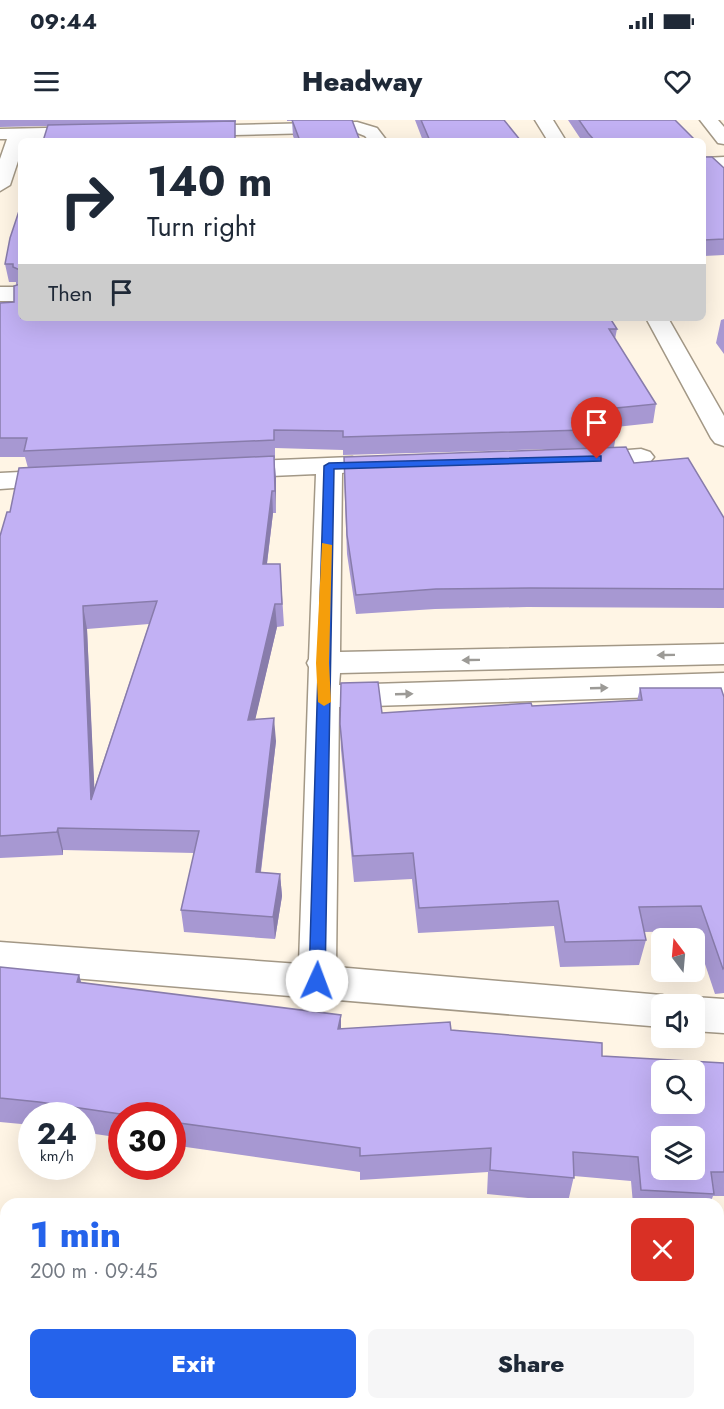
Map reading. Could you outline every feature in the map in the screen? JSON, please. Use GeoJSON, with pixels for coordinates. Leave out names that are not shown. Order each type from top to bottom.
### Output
{"type":"FeatureCollection","features":[{"type":"Feature","properties":{"kind":"street"},"geometry":{"type":"LineString","coordinates":[[544,120],[555,138]]}},
{"type":"Feature","properties":{"kind":"street"},"geometry":{"type":"LineString","coordinates":[[709,120],[724,139]]}},
{"type":"Feature","properties":{"kind":"street"},"geometry":{"type":"LineString","coordinates":[[167,131],[271,135],[357,127],[371,132],[376,138]]}},
{"type":"Feature","properties":{"kind":"street"},"geometry":{"type":"LineString","coordinates":[[0,185],[9,134],[110,132]]}},
{"type":"Feature","properties":{"kind":"street"},"geometry":{"type":"LineString","coordinates":[[706,164],[724,163]]}},
{"type":"Feature","properties":{"kind":"street"},"geometry":{"type":"LineString","coordinates":[[0,294],[18,294]]}},
{"type":"Feature","properties":{"kind":"street"},"geometry":{"type":"LineString","coordinates":[[659,321],[724,438]]}},
{"type":"Feature","properties":{"kind":"street"},"geometry":{"type":"LineString","coordinates":[[565,460],[641,457]]}},
{"type":"Feature","properties":{"kind":"street"},"geometry":{"type":"LineString","coordinates":[[200,472],[376,465]]}},
{"type":"Feature","properties":{"kind":"street"},"geometry":{"type":"LineString","coordinates":[[317,981],[329,466]]}},
{"type":"Feature","properties":{"kind":"street"},"geometry":{"type":"LineString","coordinates":[[0,481],[83,477]]}},
{"type":"Feature","properties":{"kind":"street"},"geometry":{"type":"LineString","coordinates":[[323,680],[724,654]]}},
{"type":"Feature","properties":{"kind":"street"},"geometry":{"type":"LineString","coordinates":[[323,680],[724,684]]}},
{"type":"Feature","properties":{"kind":"street"},"geometry":{"type":"LineString","coordinates":[[0,957],[317,981],[651,1010]]}},
{"type":"Feature","properties":{"kind":"street"},"geometry":{"type":"LineString","coordinates":[[705,1015],[724,1016]]}},
{"type":"Feature","properties":{"kind":"building"},"geometry":{"type":"Polygon","coordinates":[[[292,120],[352,120],[359,138],[299,138],[292,120]]]}},
{"type":"Feature","properties":{"kind":"building"},"geometry":{"type":"Polygon","coordinates":[[[421,120],[504,120],[519,138],[429,138],[421,120]]]}},
{"type":"Feature","properties":{"kind":"building"},"geometry":{"type":"Polygon","coordinates":[[[579,120],[675,120],[693,138],[592,138],[579,120]]]}},
{"type":"Feature","properties":{"kind":"building"},"geometry":{"type":"Polygon","coordinates":[[[235,121],[235,138],[44,138],[48,125],[235,121]]]}},
{"type":"Feature","properties":{"kind":"building"},"geometry":{"type":"Polygon","coordinates":[[[706,157],[712,157],[724,168],[724,239],[706,240],[706,157]]]}},
{"type":"Feature","properties":{"kind":"building"},"geometry":{"type":"Polygon","coordinates":[[[18,214],[18,269],[13,267],[13,264],[5,264],[18,214]]]}},
{"type":"Feature","properties":{"kind":"building"},"geometry":{"type":"Polygon","coordinates":[[[18,285],[18,321],[612,321],[617,329],[609,329],[656,404],[607,409],[617,429],[343,437],[343,431],[274,430],[274,440],[24,451],[27,438],[0,438],[0,303],[14,302],[14,286],[18,285]]]}},
{"type":"Feature","properties":{"kind":"building"},"geometry":{"type":"Polygon","coordinates":[[[626,447],[634,463],[688,458],[724,518],[724,589],[436,589],[356,595],[347,535],[344,457],[626,447]]]}},
{"type":"Feature","properties":{"kind":"building"},"geometry":{"type":"Polygon","coordinates":[[[274,456],[275,491],[272,491],[263,564],[280,564],[282,604],[275,604],[248,720],[274,718],[256,872],[280,874],[273,917],[181,910],[199,831],[58,828],[57,832],[0,836],[0,536],[7,512],[10,512],[19,468],[274,456]],[[157,601],[83,606],[91,800],[157,601]]]}},
{"type":"Feature","properties":{"kind":"building"},"geometry":{"type":"Polygon","coordinates":[[[378,682],[382,713],[531,703],[532,706],[642,700],[640,688],[721,688],[724,697],[724,968],[701,906],[639,907],[646,940],[565,942],[558,901],[419,908],[413,853],[353,856],[340,724],[341,683],[378,682]]]}},
{"type":"Feature","properties":{"kind":"building"},"geometry":{"type":"Polygon","coordinates":[[[0,967],[79,975],[77,982],[341,1015],[338,1029],[450,1022],[451,1030],[602,1043],[602,1056],[672,1060],[651,1060],[651,1114],[705,1114],[705,1062],[724,1063],[724,1172],[711,1172],[714,1194],[641,1190],[638,1157],[573,1152],[574,1178],[490,1170],[491,1148],[360,1156],[360,1148],[186,1124],[186,1102],[108,1102],[108,1112],[96,1110],[96,1102],[39,1102],[0,1098],[0,967]]]}},
{"type":"Feature","properties":{"kind":"slow traffic"},"geometry":{"type":"LineString","coordinates":[[324,702],[322,663],[326,545]]}},
{"type":"Feature","properties":{"kind":"route"},"geometry":{"type":"LineString","coordinates":[[317,981],[324,696],[322,663],[329,466],[597,459]]}}]}
